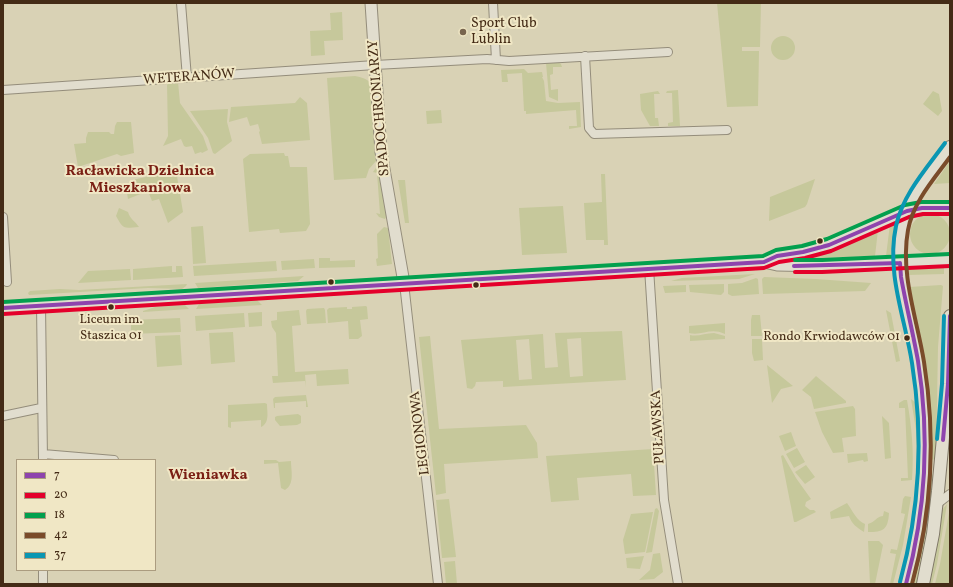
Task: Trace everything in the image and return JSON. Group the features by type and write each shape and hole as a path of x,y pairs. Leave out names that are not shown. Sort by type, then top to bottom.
{"main road":[{"path":"906,584 916,545 922,511 926,437 920,373 901,277 900,238 902,225 907,211 918,190 950,147"},
{"path":"922,584 930,553 939,485 948,384 950,316"}],"street":[{"path":"181,3 187,78"},
{"name":"SPADOCHRONIARZY","path":"371,3 382,157 404,283"},
{"path":"493,3 496,60"},
{"name":"WETERANÓW","path":"3,90 375,65 487,59 509,61 668,52"},
{"path":"585,56 589,128 594,134 727,130"},
{"path":"764,262 776,256 803,252 829,245 907,211 936,207 950,208"},
{"path":"3,217 7,282"},
{"path":"3,308 764,262 777,265 822,266 950,260"},
{"name":"PUŁAWSKA","path":"649,268 664,500 678,584"},
{"name":"LEGIONOWA","path":"404,283 438,584"},
{"path":"42,305 43,457 90,459"},
{"path":"3,416 42,408"},
{"path":"937,504 949,494 939,485"},
{"path":"43,571 43,584"}],"green space":[{"path":"717,3 761,3 760,47 742,47 742,51 759,51 758,106 727,107"},
{"path":"342,12 343,40 324,41 325,55 311,56 310,31 331,30 330,13"},
{"path":"783,36 792,39 795,48 792,57 783,60 774,57 771,48 774,39"},
{"path":"558,62 562,67 553,67 553,74 550,75 551,90 558,89 558,101 549,97 546,63"},
{"path":"524,69 528,73 542,72 546,101 558,103 580,102 581,127 569,129 569,126 577,126 576,110 526,114 526,111 524,111 522,73 507,74 508,82 502,82 501,70"},
{"path":"355,76 370,82 371,84 376,132 376,161 369,169 366,178 334,180 327,78"},
{"path":"178,82 180,103 203,136 208,150 202,153 195,154 192,146 184,146 181,139 163,146 168,136 167,83"},
{"path":"678,90 680,126 668,126 668,123 673,122 672,93 666,93 667,91"},
{"path":"658,91 660,94 654,94 655,118 658,118 659,126 650,126 641,110 640,94"},
{"path":"933,91 939,94 942,111 938,116 923,104"},
{"path":"300,97 307,103 310,140 262,144 258,124 250,126 247,117 229,122 231,107 295,103"},
{"path":"228,109 227,122 232,141 215,154 213,153 208,138 190,111"},
{"path":"441,110 442,123 427,124 426,111"},
{"path":"117,122 131,122 134,153 121,156 117,154 78,167 74,144 86,143 88,132 109,132 114,134"},
{"path":"284,153 285,156 288,156 290,167 307,167 310,224 306,231 280,233 279,229 249,232 243,159 250,154"},
{"path":"950,161 950,183 934,184"},
{"path":"378,165 387,216 385,219 379,217 376,213 380,214 377,173 373,172"},
{"path":"165,169 177,176 183,212 168,223 159,199 152,201 148,191 128,199 126,186 132,180 155,175"},
{"path":"601,174 605,174 608,245 604,245 604,240 586,240 584,203 602,202"},
{"path":"815,179 805,207 769,221 770,197"},
{"path":"398,180 405,180 409,223 405,223"},
{"path":"563,206 567,253 522,255 519,208"},
{"path":"119,208 128,212 139,227 124,227 116,216"},
{"path":"930,214 938,216 944,220 948,226 950,234 948,242 944,248 938,252 930,254 922,252 916,248 912,242 910,234 912,226 916,220 922,216"},
{"path":"897,222 892,254 886,256 890,224"},
{"path":"203,226 206,263 193,264 191,227"},
{"path":"384,227 388,228 392,264 377,266 377,234"},
{"path":"878,230 875,256 801,259 840,247"},
{"path":"319,258 330,258 330,261 355,260 355,267 319,268"},
{"path":"314,259 315,268 282,270 281,261"},
{"path":"276,261 277,271 194,276 193,266"},
{"path":"172,266 172,272 176,272 176,266 182,266 183,277 133,280 133,269"},
{"path":"943,266 944,274 907,275 906,269 908,268"},
{"path":"130,269 131,280 78,283 88,271"},
{"path":"755,274 739,279 671,281 682,278"},
{"path":"304,276 298,281 198,288 195,283"},
{"path":"764,277 871,283 865,291 763,294 762,279"},
{"path":"756,278 758,279 759,294 732,296 728,294 728,284 742,283"},
{"path":"187,284 182,289 148,288 29,295 28,293 30,291 60,289 79,290"},
{"path":"724,284 724,292 721,295 690,292 689,285"},
{"path":"686,285 686,292 665,293 663,286"},
{"path":"943,286 938,347 936,460 930,459 921,350 909,287"},
{"path":"257,300 262,305 196,309 199,304"},
{"path":"185,305 189,309 143,312 155,307"},
{"path":"366,306 368,319 360,320 362,336 358,339 349,339 348,321 328,323 327,310 329,308 347,307 347,309 352,309 352,307"},
{"path":"324,308 326,323 307,324 307,309"},
{"path":"299,310 301,325 292,326 295,372 348,369 349,384 317,386 316,374 305,375 306,387 305,381 273,383 272,376 278,376 276,333 272,327 271,321 277,320 277,312"},
{"path":"886,310 891,313 900,361 896,362"},
{"path":"262,312 262,326 249,327 248,313"},
{"path":"244,313 245,327 196,331 195,316"},
{"path":"752,315 760,315 762,336 751,336"},
{"path":"180,318 181,332 131,334 131,320"},
{"path":"725,323 725,334 715,331 694,334 689,333 689,326"},
{"path":"622,331 626,380 503,387 503,381 476,382 472,389 467,388 461,340 543,334 545,368 558,367 555,333","holes":["581,338 583,376 570,377 567,339","529,339 532,379 519,380 516,340"]},
{"path":"233,332 235,362 211,364 209,333"},
{"path":"714,333 725,336 725,339 690,341 690,335 696,336"},
{"path":"180,335 182,365 157,367 155,336"},
{"path":"430,336 439,429 526,425 537,443 538,458 444,464 446,493 436,495 419,337"},
{"path":"752,339 762,339 763,360 754,361 752,353"},
{"path":"767,365 793,386 781,389 772,403"},
{"path":"816,376 846,401 846,403 814,409 811,397 802,390"},
{"path":"306,395 308,407 306,407 306,401 275,403 274,408 273,399 275,397"},
{"path":"911,399 916,403 920,431 921,459 917,457 916,430"},
{"path":"907,400 910,421 913,449 913,469 912,480 901,481 901,478 908,478 905,408 899,408 899,403"},
{"path":"267,404 267,420 261,427 261,420 231,422 231,428 228,427 228,405"},
{"path":"853,406 855,409 856,436 842,438 844,452 833,453 822,432 815,412"},
{"path":"298,414 301,416 301,423 297,425 280,426 275,420 275,417 277,416"},
{"path":"882,416 889,423 891,458 885,459"},
{"path":"791,432 796,446 785,451 779,436"},
{"path":"797,448 805,462 794,468 786,454"},
{"path":"653,449 656,495 633,496 631,474 577,478 579,500 551,502 546,456"},
{"path":"867,453 868,461 864,462 863,460 848,463 847,454"},
{"path":"783,455 796,478 811,499 806,502 805,506 816,512 796,522 794,522 781,456"},
{"path":"264,460 276,460 279,462 291,461 291,481 285,490 281,488 278,463 264,464"},
{"path":"806,465 815,477 805,484 795,472"},
{"path":"929,474 935,475 932,507 918,584 911,584"},
{"path":"905,496 911,497 903,545 893,584 890,584 896,554 890,553 891,549 897,550 905,514 901,513 903,499"},
{"path":"449,499 456,557 442,558 436,500"},
{"path":"847,503 857,518 865,524 864,532 851,521 849,516 831,519 830,512"},
{"path":"947,504 937,564 932,584 928,584 942,510"},
{"path":"950,507 950,584 935,584 940,564"},
{"path":"657,508 659,511 652,552 646,553 655,509"},
{"path":"884,511 889,513 884,529 868,532 868,524 873,522 878,517 883,516"},
{"path":"653,512 645,552 625,554 623,540 631,514"},
{"path":"868,541 879,541 883,545 875,584 870,584"},
{"path":"660,553 663,572 654,579 639,580 650,570 653,554"},
{"path":"644,556 640,569 627,568 626,558"},
{"path":"455,561 457,584 446,584 444,562"}],"transit line":[{"name":"37","path":"900,582 907,555 916,500 919,446 916,391 909,346 895,278 893,261 894,244 896,226 904,203 916,182 945,143"},
{"name":"42","path":"912,584 919,557 928,501 931,446 928,390 921,346 910,296 906,263 906,247 908,230 914,210 931,182 950,157"},
{"name":"18","path":"3,302 763,256 776,250 802,246 827,239 905,205 921,202 950,202"},
{"name":"7","path":"3,308 764,262 777,256 803,252 829,245 907,211 922,208 950,208"},
{"name":"20","path":"3,314 764,268 779,262 805,258 831,251 909,217 923,214 950,214"},
{"name":"18","path":"795,260 950,254"},
{"name":"7","path":"900,263 901,277 918,361 922,389 925,445 922,501 913,556 906,584"},
{"name":"7","path":"794,266 900,263"},
{"name":"20","path":"795,272 950,266"},
{"name":"37","path":"937,439 942,384 944,316"},
{"name":"7","path":"943,440 948,384 950,316"}],"place":[{"name":"Sport Club Lublin","path":"463,32"},
{"name":"Liceum im. Staszica 01","path":"111,307"},
{"name":"Rondo Krwiodawców 01","path":"907,338"}],"district":[{"name":"Racławicka Dzielnica Mieszkaniowa","path":"140,180"},
{"name":"Wieniawka","path":"208,476"}]}
